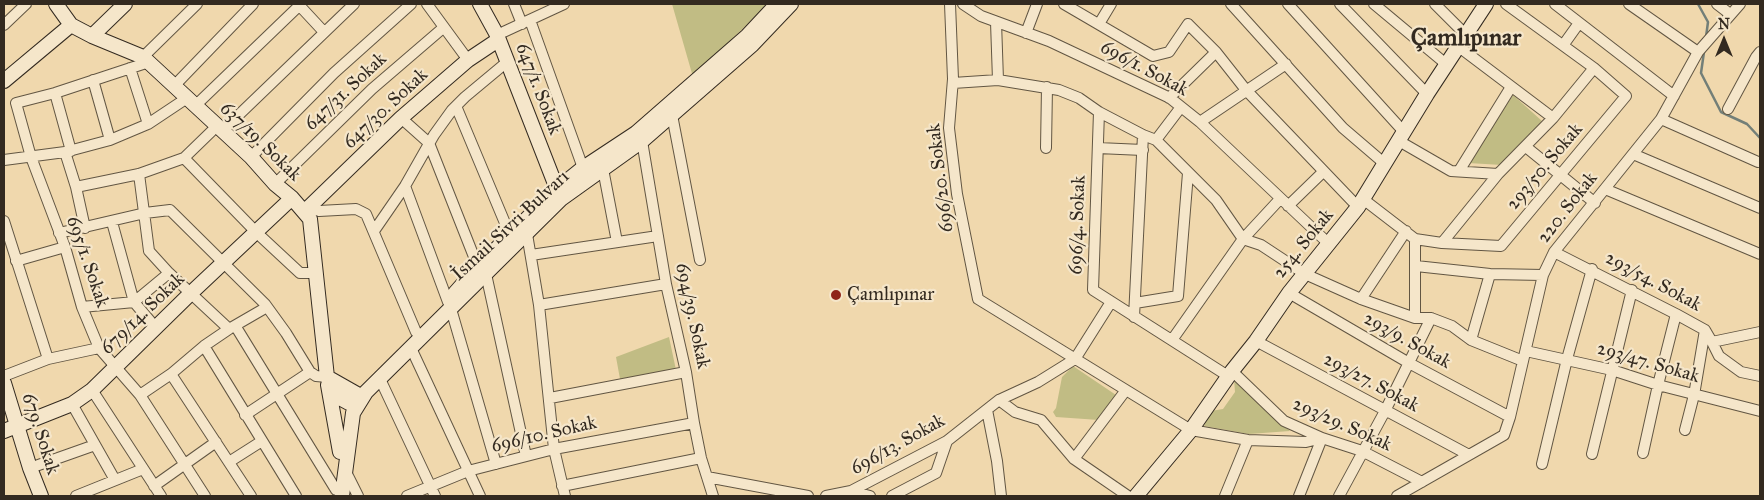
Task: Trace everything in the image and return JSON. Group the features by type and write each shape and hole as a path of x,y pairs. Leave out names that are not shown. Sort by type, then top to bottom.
{"street":[{"path":"4,25 26,4"},
{"name":"637/19. Sokak","path":"56,4 71,25 146,60 251,157 275,184 306,210 310,219 327,377 338,396 355,400"},
{"path":"85,228 55,93 130,68 146,60 197,4"},
{"path":"174,86 253,4"},
{"path":"4,160 68,152 110,140 148,124 191,102 299,4 324,32"},
{"path":"76,187 139,174 184,158 220,128 354,4"},
{"path":"251,157 334,73 411,4"},
{"path":"428,4 443,28 468,60"},
{"name":"647/1. Sokak","path":"480,4 498,38 557,189"},
{"path":"514,4 526,22 583,168"},
{"name":"İsmail Sivri Bulvarı","path":"482,270 527,234 561,199 642,141 668,112 747,36 777,4"},
{"name":"İsmail Sivri Bulvarı","path":"337,494 345,470 355,400 380,379 411,348 482,270 510,235 557,189 583,168 668,112 752,45 791,4"},
{"name":"696/20. Sokak","path":"950,4 953,83 949,128 956,194 978,299 1190,430"},
{"name":"696/1. Sokak","path":"963,4 981,16 1049,41 1169,98 1200,122 1329,244"},
{"path":"1026,33 1038,4"},
{"path":"1064,4 1153,56 1169,52 1188,24 1216,52 1246,90 1323,172 1360,203 1415,239 1442,243 1498,174 1553,118 1594,68 1564,44 1506,4"},
{"path":"1099,24 1111,4"},
{"path":"1231,4 1343,128 1385,164"},
{"path":"1288,4 1401,137 1451,171 1498,174"},
{"path":"1340,4 1427,94"},
{"path":"1374,4 1446,64"},
{"path":"1435,4 1462,41 1511,87 1553,118"},
{"name":"254. Sokak","path":"1136,496 1190,430 1289,293 1360,203 1427,94 1486,4"},
{"path":"1555,4 1674,96"},
{"path":"1628,4 1698,52"},
{"path":"1716,4 1730,14"},
{"name":"220. Sokak","path":"1397,496 1504,435 1544,275 1554,252 1661,119 1698,52 1740,4"},
{"path":"498,38 559,5"},
{"path":"92,36 117,6"},
{"path":"996,22 998,80"},
{"path":"1564,44 1579,23"},
{"path":"4,81 71,25"},
{"name":"647/31. Sokak","path":"275,184 372,89 443,28"},
{"name":"647/30. Sokak","path":"306,210 400,118 468,60 498,38"},
{"path":"1169,98 1216,52"},
{"path":"1728,109 1760,52"},
{"path":"374,231 405,186 429,143 456,106 507,62"},
{"path":"1200,122 1286,64"},
{"path":"130,68 148,124"},
{"name":"293/50. Sokak","path":"1442,243 1501,246 1626,96 1594,68"},
{"path":"93,80 110,140"},
{"path":"953,83 998,80 1047,87 1078,98 1099,112 1156,140 1216,200 1243,239 1261,245 1305,274 1361,299 1415,318 1431,318 1385,411 1339,496"},
{"path":"1046,148 1047,87"},
{"path":"1459,171 1511,87"},
{"name":"695/1. Sokak","path":"55,93 16,103 31,157 65,247 82,307 99,348 140,395 205,496"},
{"path":"456,106 510,235"},
{"path":"1156,140 1182,107"},
{"path":"668,112 700,260"},
{"name":"696/4. Sokak","path":"1099,112 1093,290 1172,340"},
{"path":"400,118 429,143 482,270 526,456"},
{"path":"1661,119 1758,162"},
{"path":"1134,316 1143,135"},
{"name":"694/39. Sokak","path":"642,141 666,284 686,372 701,458 713,496"},
{"path":"1526,147 1595,203"},
{"path":"1098,148 1143,150"},
{"path":"1633,154 1760,208"},
{"path":"184,158 300,273 315,273"},
{"path":"603,170 617,242"},
{"path":"1172,340 1243,239 1284,202 1323,172"},
{"path":"1135,303 1178,296 1188,173"},
{"path":"139,174 149,251 169,273 232,328 277,393 337,494"},
{"path":"405,186 449,306 496,464"},
{"path":"1605,189 1760,254"},
{"name":"679/14. Sokak","path":"4,431 72,404 92,390 292,198"},
{"path":"306,210 318,211 353,208 366,214 416,332"},
{"path":"59,233 145,213 170,210 268,307 310,372 316,376 327,377 340,452"},
{"path":"4,221 8,246 16,261 48,359"},
{"path":"112,222 134,302 156,328"},
{"path":"1361,299 1406,232"},
{"path":"527,234 539,305 554,448 565,496"},
{"path":"530,255 658,236"},
{"path":"1415,239 1415,318"},
{"path":"16,261 65,247"},
{"name":"293/54. Sokak","path":"1554,252 1592,269 1705,330 1719,356 1741,372 1760,376"},
{"path":"1416,266 1490,274 1544,275"},
{"path":"1542,464 1567,359 1592,269"},
{"path":"82,307 134,302 169,273"},
{"path":"1471,340 1490,274"},
{"path":"539,305 666,284"},
{"path":"1592,454 1632,290"},
{"name":"293/9. Sokak","path":"1289,293 1409,363 1510,417"},
{"path":"1075,359 1111,302"},
{"name":"İsmail Sivri Bulvarı","path":"337,494 345,410 416,332 449,306"},
{"path":"140,395 171,374 204,346 268,307"},
{"path":"1644,453 1676,314"},
{"name":"293/47. Sokak","path":"1431,318 1452,326 1471,340 1524,356 1567,359 1612,370 1658,386 1760,411"},
{"path":"1685,430 1694,395 1705,330"},
{"path":"1712,342 1760,332"},
{"name":"293/29. Sokak","path":"1172,340 1230,374 1284,421 1322,438 1362,451 1422,482"},
{"name":"293/27. Sokak","path":"1256,341 1469,455"},
{"path":"204,346 296,496"},
{"path":"4,376 48,359 99,348"},
{"path":"411,348 480,496"},
{"name":"696/13. Sokak","path":"851,491 947,441 998,400 1038,382 1075,359"},
{"path":"245,415 310,372"},
{"path":"550,398 686,372"},
{"path":"171,374 251,496"},
{"path":"380,379 433,491"},
{"name":"679. Sokak","path":"4,383 30,468 41,496"},
{"path":"92,390 161,496"},
{"path":"1074,459 1126,390"},
{"path":"998,400 1015,412 1041,420 1074,459 1128,496"},
{"path":"72,404 116,480"},
{"path":"986,410 997,461 1001,496"},
{"name":"696/10. Sokak","path":"407,496 433,491 468,471 554,448 694,423"},
{"path":"1190,430 1248,440 1306,442 1322,438"},
{"path":"1299,496 1322,438"},
{"path":"1225,496 1248,440"},
{"path":"892,496 936,473 947,441"},
{"path":"154,486 216,442"},
{"path":"229,462 262,442"},
{"path":"30,468 96,445"},
{"path":"562,486 701,458"},
{"path":"79,496 143,469"},
{"path":"345,470 358,496"},
{"path":"707,477 808,496"},
{"path":"826,496 851,491 870,496"}],"shaded area":[{"path":"672,4 768,4 693,77"},
{"path":"1513,95 1542,121 1502,165 1468,163"},
{"path":"669,337 676,370 620,379 616,357"},
{"path":"1073,366 1116,395 1099,420 1056,417 1053,412 1056,408 1062,377"},
{"path":"1234,379 1290,431 1249,434 1204,426 1211,411 1223,409 1235,392"}],"waterway":[{"path":"1698,4 1708,22 1706,37"},
{"path":"1704,52 1701,73 1721,112 1747,124 1760,138"}],"place":[{"name":"Çamlıpınar","path":"836,295"}],"district":[{"name":"Çamlıpınar","path":"1466,39"}]}
